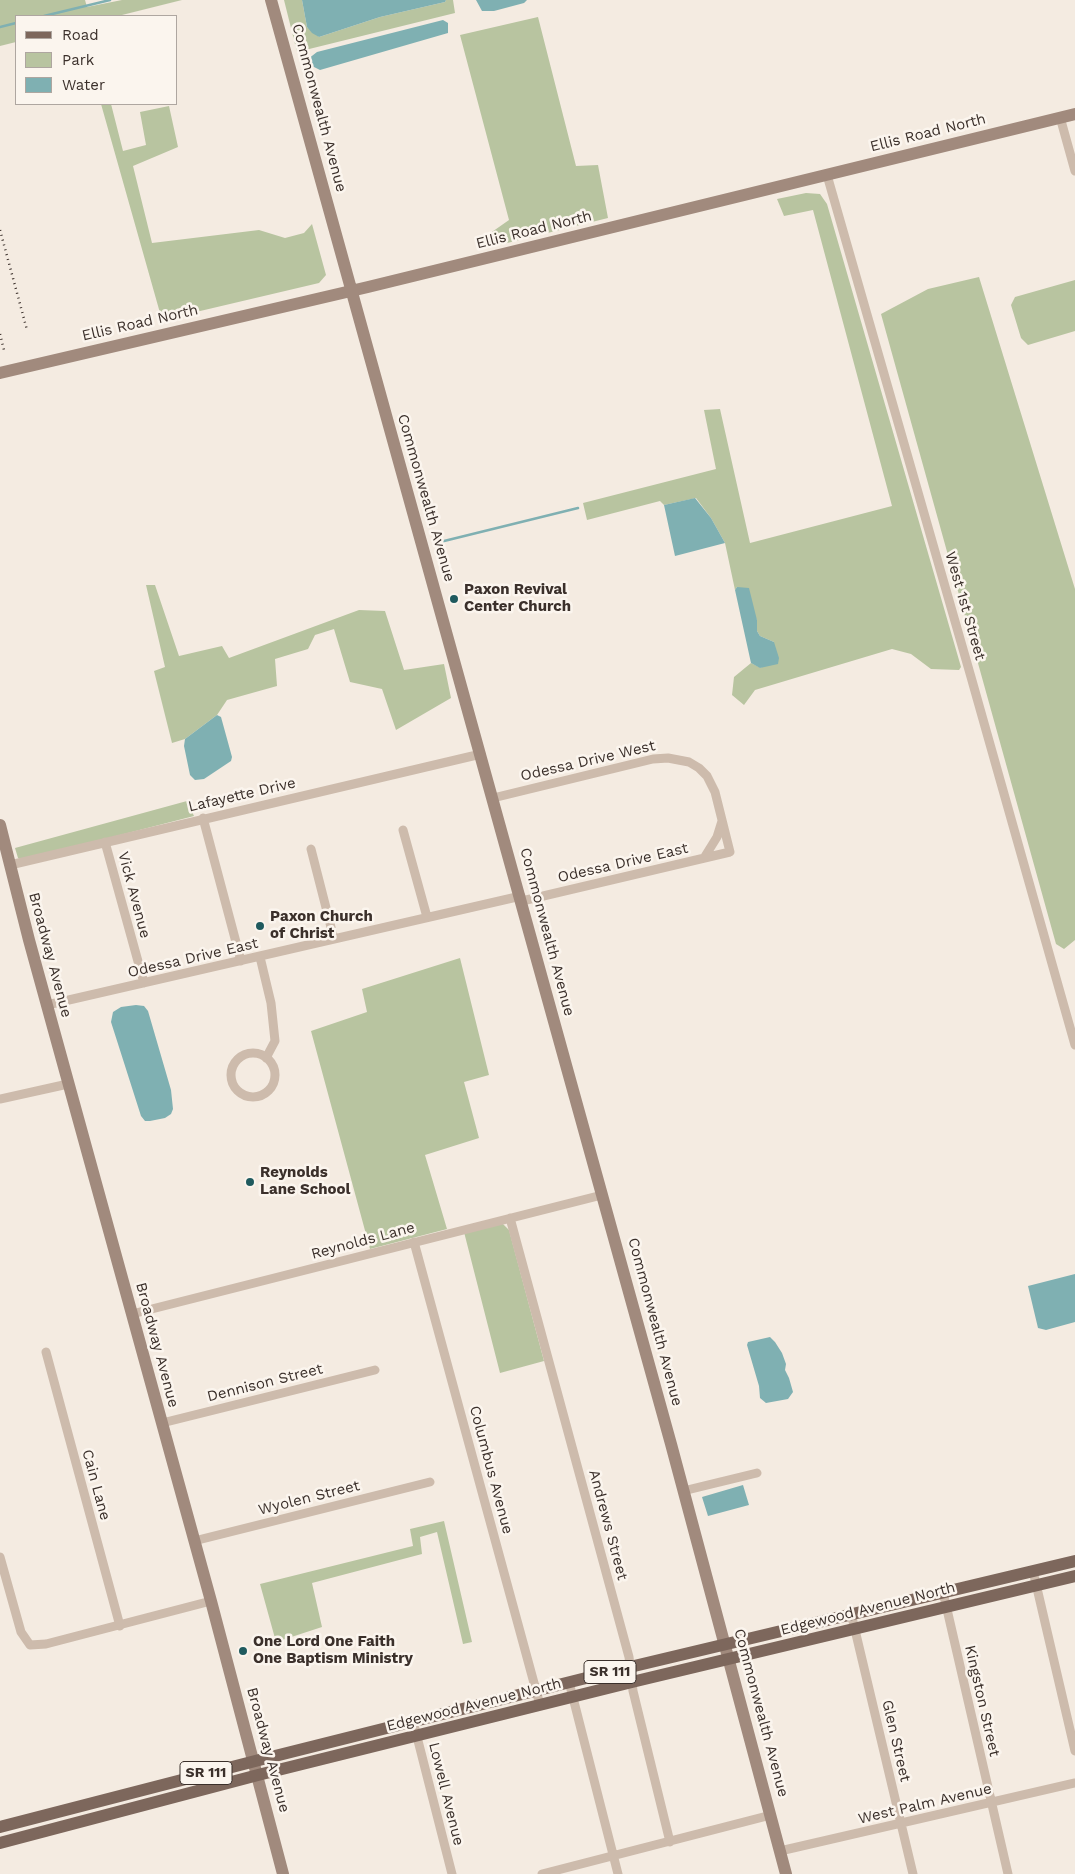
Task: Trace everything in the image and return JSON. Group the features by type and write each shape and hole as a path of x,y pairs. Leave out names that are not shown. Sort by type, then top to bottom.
{"main road":[{"name":"Edgewood Avenue North","path":"0,1827 536,1690 1075,1561"},
{"name":"Edgewood Avenue North","path":"0,1844 258,1776 632,1682 1075,1576"}],"street":[{"name":"Commonwealth Avenue","path":"271,0 684,1491 786,1874"},
{"name":"Ellis Road North","path":"0,373 351,291 1075,114"},
{"path":"1060,117 1075,171"},
{"name":"West 1st Street","path":"826,175 972,676 1075,1045"},
{"name":"Lafayette Drive","path":"10,865 481,754"},
{"name":"Odessa Drive West","path":"493,798 653,759 679,758 699,768 706,776 715,792 722,820"},
{"path":"204,818 241,961"},
{"path":"704,858 717,837 722,820"},
{"name":"Odessa Drive East","path":"47,1005 427,917 521,899 730,852 722,820"},
{"name":"Broadway Avenue","path":"0,825 68,1084 212,1601 283,1874"},
{"path":"403,830 427,917"},
{"name":"Vick Avenue","path":"105,842 144,984"},
{"path":"311,849 334,939"},
{"path":"260,957 271,1003 275,1041 266,1058"},
{"path":"252,1053 266,1058 274,1068 275,1076 269,1089 256,1096 242,1094 236,1089 231,1076 234,1062 245,1054 252,1053"},
{"path":"0,1100 68,1084"},
{"name":"Reynolds Lane","path":"132,1314 602,1195"},
{"name":"Andrews Street","path":"510,1218 629,1657 632,1691 670,1842"},
{"name":"Columbus Avenue","path":"414,1242 540,1705"},
{"name":"Cain Lane","path":"46,1352 120,1626"},
{"name":"Dennison Street","path":"162,1423 375,1370"},
{"path":"684,1491 757,1472"},
{"name":"Wyolen Street","path":"194,1540 430,1482"},
{"path":"0,1557 21,1632 30,1645 46,1644 212,1601"},
{"path":"1033,1571 1075,1751"},
{"name":"Kingston Street","path":"943,1592 1008,1874"},
{"name":"Glen Street","path":"852,1614 913,1874"},
{"path":"569,1682 618,1874"},
{"name":"Lowell Avenue","path":"413,1721 452,1874"},
{"name":"West Palm Avenue","path":"780,1851 1075,1783"},
{"path":"94,1802 98,1818"},
{"path":"542,1874 771,1815"}],"green space":[{"path":"0,0 85,0 87,7 122,0 182,0 122,15 15,15 15,42 0,46"},
{"path":"284,0 302,0 307,27 319,37 380,17 445,2 446,0 453,0 455,13 297,52"},
{"path":"538,17 576,166 598,165 608,218 495,246 489,234 509,220 460,35"},
{"path":"101,105 111,105 123,151 146,145 140,112 169,106 178,147 133,166 152,243 259,230 285,238 304,233 312,224 326,275 319,283 162,320"},
{"path":"806,193 820,194 827,204 961,667 959,670 931,669 911,654 892,649 755,690 744,705 732,695 734,677 751,663 761,668 774,642 760,636 757,631 757,620 737,587 735,590 725,543 711,518 696,498 664,505 660,501 587,520 583,503 716,469 704,410 720,409 750,543 892,506 813,210 784,216 777,199"},
{"path":"979,277 1075,589 1075,940 1064,949 1056,944 881,314 928,289"},
{"path":"1075,280 1075,331 1028,345 1021,338 1011,305 1015,297"},
{"path":"146,585 155,585 179,656 222,646 229,658 359,610 385,611 404,670 444,664 451,698 396,730 382,689 350,682 334,629 315,635 308,649 275,659 277,686 227,700 217,715 185,739 172,743 154,671 165,667"},
{"path":"187,801 194,816 23,860 18,858 15,848"},
{"path":"460,958 489,1075 464,1082 479,1138 425,1155 447,1229 370,1249 311,1031 367,1012 362,989"},
{"path":"502,1223 509,1230 544,1361 500,1373 464,1232"},
{"path":"444,1521 472,1642 463,1644 437,1532 420,1537 422,1554 312,1583 322,1627 276,1642 260,1584 413,1546 410,1529"}],"water":[{"path":"302,0 446,0 445,2 380,17 319,37 307,27"},
{"path":"476,0 527,0 524,3 494,11 482,11"},
{"path":"443,20 448,23 448,33 320,70 308,64 308,59 317,52"},
{"path":"695,498 711,518 725,543 675,556 664,505"},
{"path":"737,587 749,588 757,620 757,631 760,636 774,642 779,658 778,664 760,668 751,663 735,590"},
{"path":"217,715 221,717 232,757 231,761 204,779 195,780 190,775 184,746 185,739"},
{"path":"144,1006 148,1011 171,1090 173,1109 171,1114 165,1118 150,1121 145,1121 141,1116 111,1022 113,1012 121,1007"},
{"path":"1075,1274 1075,1322 1046,1330 1038,1328 1028,1286"},
{"path":"770,1337 782,1353 786,1364 785,1370 793,1392 788,1399 766,1403 760,1398 759,1386 747,1345 748,1342"},
{"path":"743,1485 749,1505 708,1516 702,1497"}],"waterway":[{"path":"48,15 110,0"},
{"path":"0,27 15,23"},
{"path":"440,542 578,508"}],"railway":[{"path":"0,230 27,330"},
{"path":"0,334 4,350"}],"place":[{"name":"Paxon Revival Center Church","path":"454,599"},
{"name":"Paxon Church of Christ","path":"260,926"},
{"name":"Reynolds Lane School","path":"250,1182"},
{"name":"One Lord One Faith One Baptism Ministry","path":"243,1651"}]}
